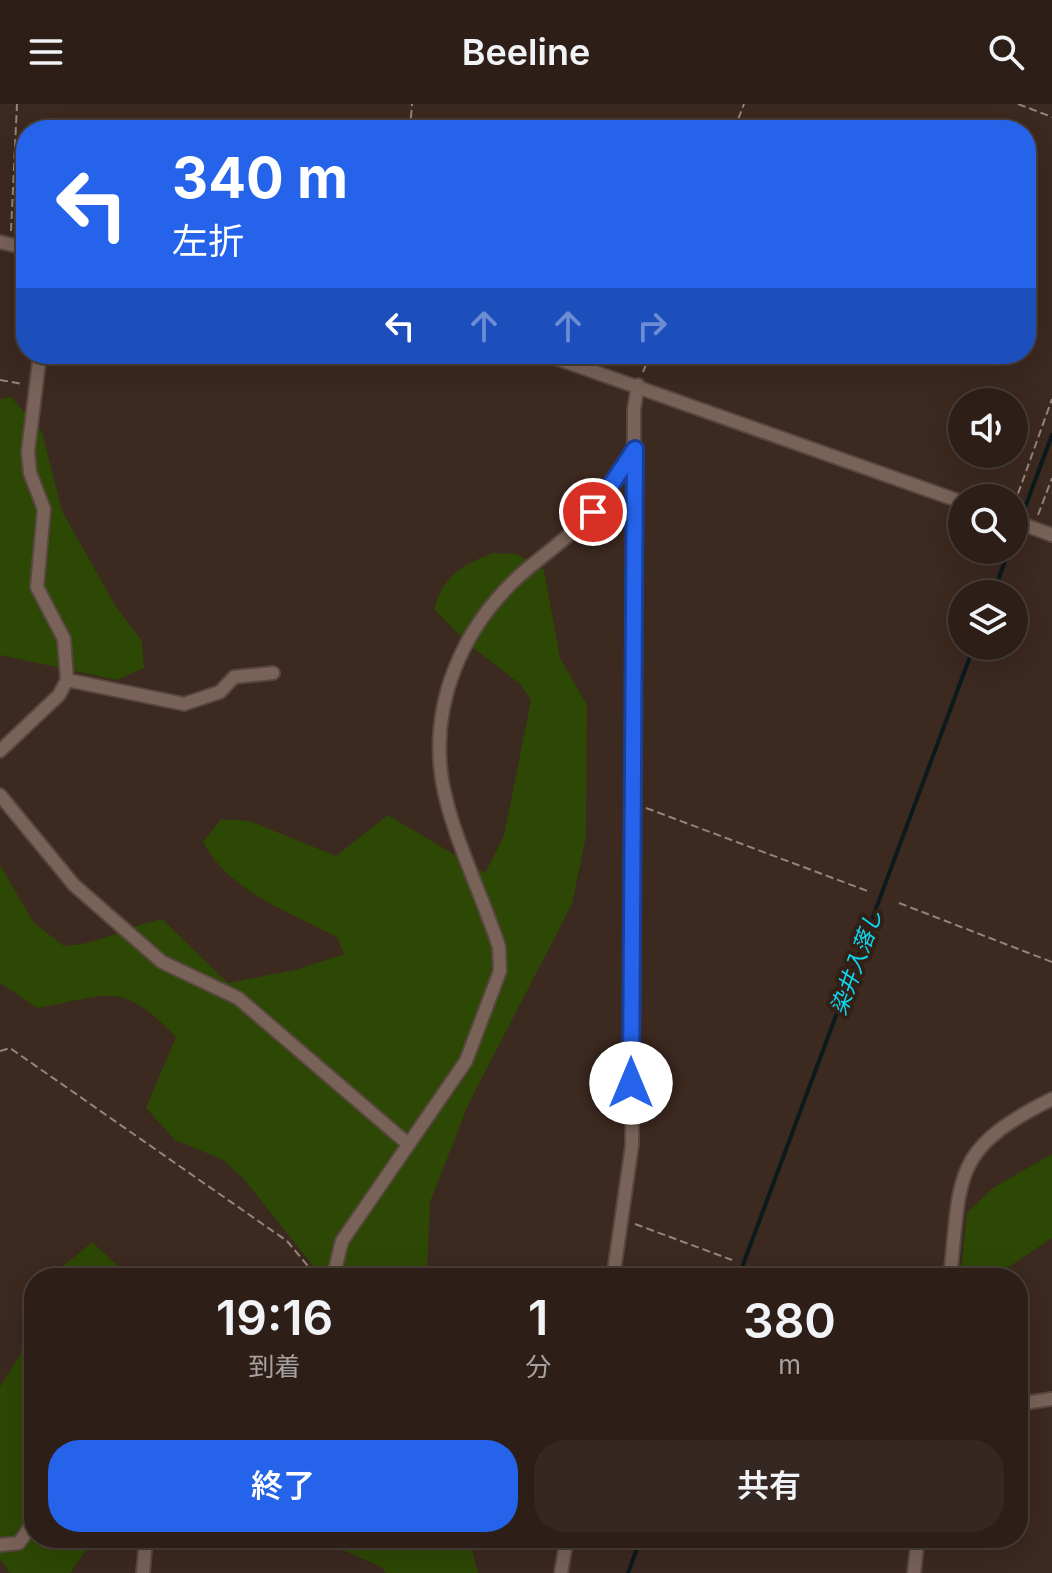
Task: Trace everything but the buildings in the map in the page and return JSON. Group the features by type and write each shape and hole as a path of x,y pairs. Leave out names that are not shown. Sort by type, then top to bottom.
{"street":[{"path":"0,751 59,695 67,680 64,639 37,587 44,509 30,473 28,451 39,364"},
{"path":"574,364 948,497"},
{"path":"615,1268 624,1220 632,1145 635,449 638,385"},
{"path":"335,1268 342,1241 466,1061 500,971 499,947 442,780 441,742 446,693 456,662 485,612 517,579 593,512 635,449"},
{"path":"1028,526 1052,535"},
{"path":"67,680 184,704 220,692 234,677 273,673"},
{"path":"0,795 74,885 162,962 238,998 408,1144"},
{"path":"951,1268 960,1185 968,1163 998,1129 1052,1099"},
{"path":"1028,1403 1052,1399"},
{"path":"0,1545 19,1543 24,1539"},
{"path":"143,1573 145,1548"},
{"path":"561,1573 565,1548"},
{"path":"914,1573 917,1548"}],"path":[{"path":"5,243 17,104"},
{"path":"1018,104 1052,117"},
{"path":"638,385 646,364"},
{"path":"0,380 36,387"},
{"path":"1022,484 1052,399"},
{"path":"1033,528 1052,478"},
{"path":"633,804 870,892"},
{"path":"899,903 1052,962"},
{"path":"0,1051 10,1048 287,1241 310,1268"},
{"path":"624,1220 732,1260"}],"green space":[{"path":"11,397 42,432 62,511 116,607 142,641 144,668 117,680 0,655 0,399"},
{"path":"493,553 517,554 544,570 560,658 587,705 586,837 572,904 469,1103 430,1202 427,1268 314,1268 243,1178 223,1160 175,1140 146,1108 176,1037 157,1019 141,1006 113,996 37,1008 0,983 0,865 34,923 64,946 89,942 162,919 228,983 295,970 344,954 337,937 262,899 228,874 214,859 203,842 221,819 250,821 336,856 388,815 485,873 504,836 531,700 520,684 466,642 434,609 449,580 472,562"},
{"path":"1052,1154 1052,1238 1007,1268 961,1268 967,1213 993,1188"},
{"path":"92,1242 120,1268 61,1268"},
{"path":"24,1333 24,1548 88,1548 70,1573 10,1573 0,1559 0,1387 21,1353"},
{"path":"338,1548 472,1548 478,1573 386,1573 381,1567"}],"waterway":[{"name":"染井入落し","path":"1028,499 1052,435"},
{"name":"染井入落し","path":"998,580 1004,564"},
{"name":"染井入落し","path":"742,1268 969,660"},
{"name":"染井入落し","path":"628,1573 637,1548"}],"route":[{"path":"593,512 635,449 631,1083"}]}
